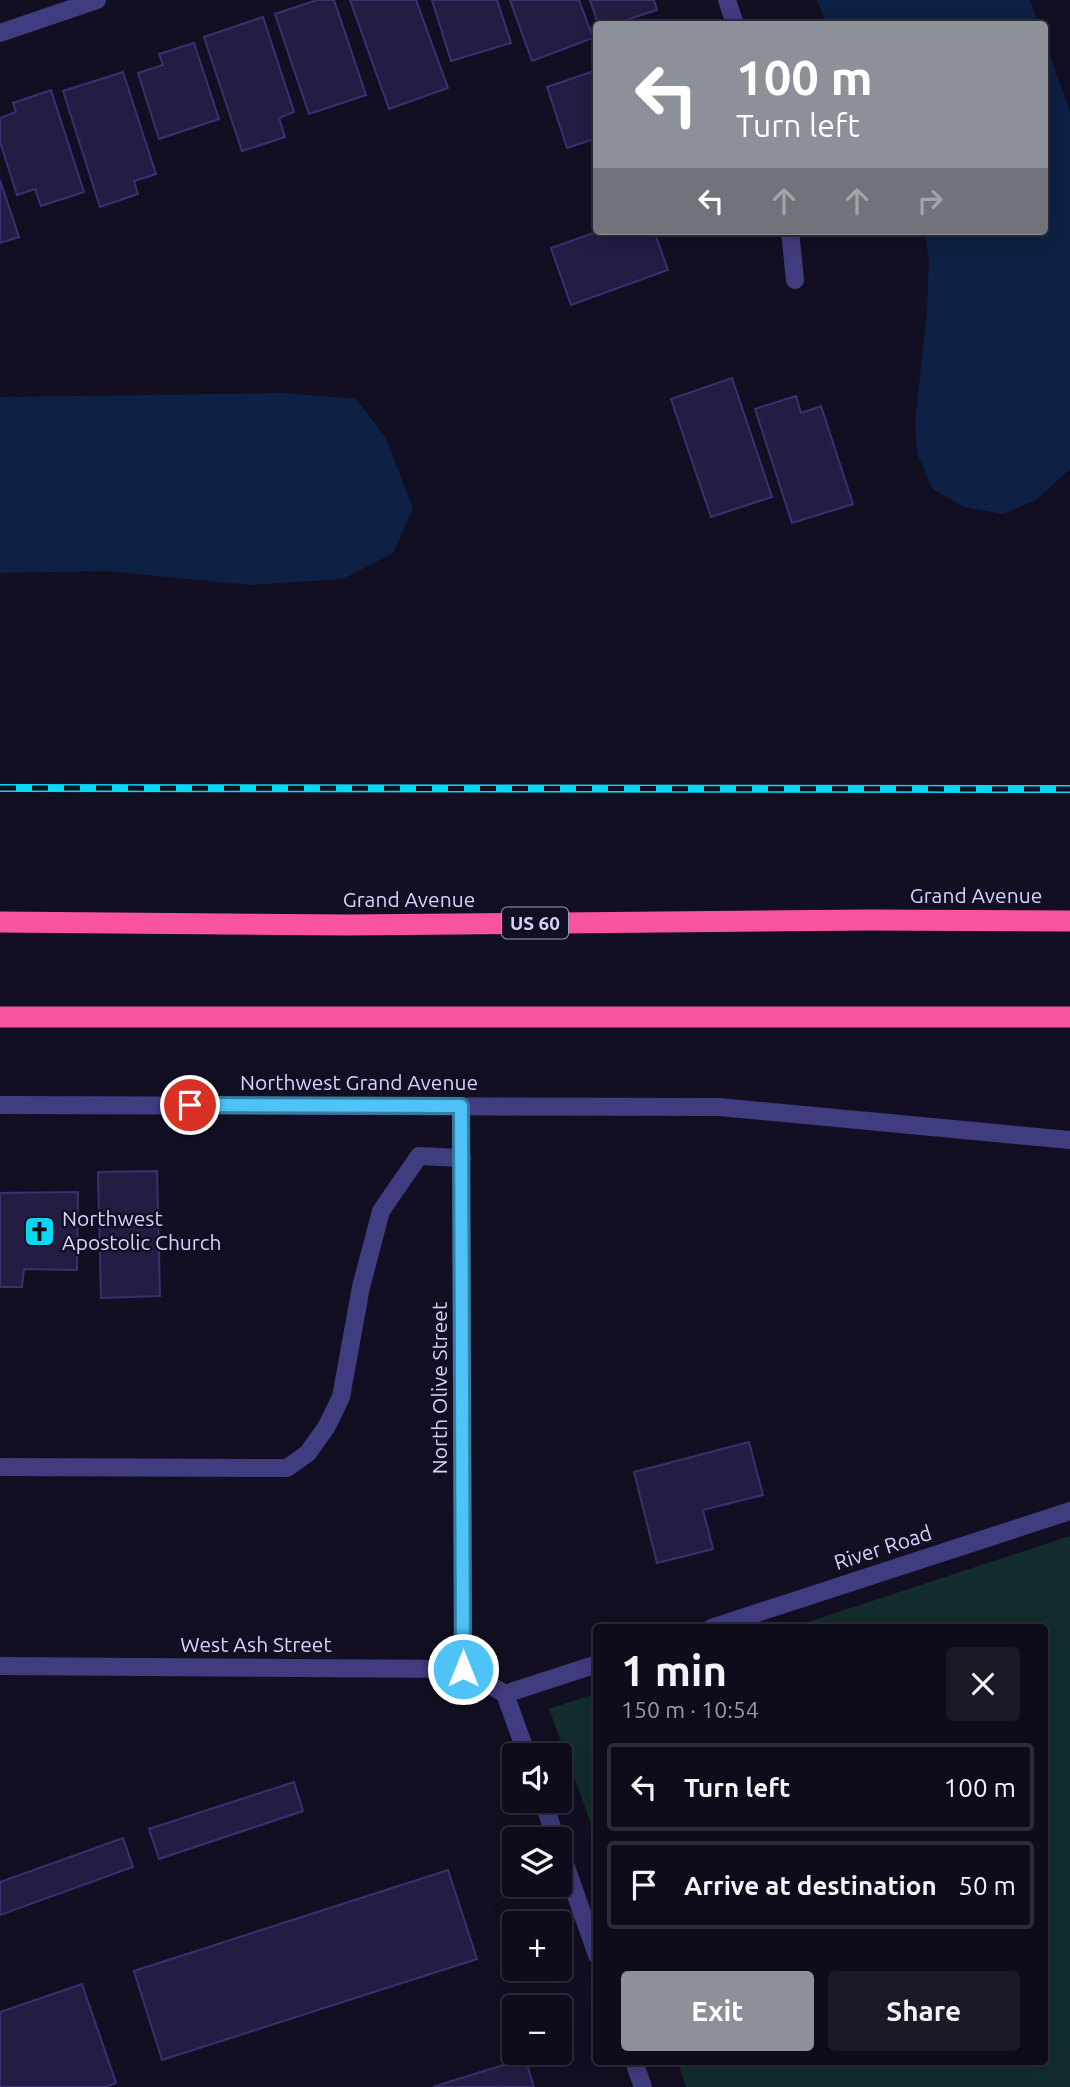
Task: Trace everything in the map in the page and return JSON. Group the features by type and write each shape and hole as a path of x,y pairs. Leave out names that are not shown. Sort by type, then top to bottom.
{"highway":[{"name":"Grand Avenue","path":"0,922 348,925 870,920 1070,921"},
{"path":"0,1017 1070,1017"}],"street":[{"path":"0,33 97,0"},
{"path":"727,0 734,21"},
{"path":"790,235 795,280"},
{"name":"Northwest Grand Avenue","path":"0,1105 719,1107 1070,1140"},
{"name":"North Olive Street","path":"461,1106 463,1669"},
{"path":"0,1467 287,1468 308,1453 327,1426 341,1397 361,1287 381,1211 419,1156 462,1158"},
{"name":"River Road","path":"722,1624 1070,1511"},
{"path":"505,1694 593,1665"},
{"name":"West Ash Street","path":"0,1666 463,1669"},
{"path":"463,1669 505,1694 523,1743"},
{"path":"572,1884 593,1944"},
{"path":"635,2065 643,2087"}],"green space":[{"path":"1070,1536 1070,2087 686,2087 679,2065 1048,2065 1048,1624 802,1624"},
{"path":"593,1694 593,1829 572,1772 572,1743 561,1743 549,1709"}],"water":[{"path":"817,0 1030,0 1038,21 825,21"},
{"path":"1048,50 1070,112 1070,469 1036,500 1003,514 964,507 933,489 917,453 915,423 927,312 929,259 925,235 1048,235"},
{"path":"284,393 356,399 386,438 413,509 393,553 343,579 250,585 108,571 0,573 0,397"}],"building":[{"path":"317,0 334,0 366,95 309,114 275,14"},
{"path":"350,0 416,0 448,88 389,109"},
{"path":"432,0 497,0 511,43 451,61"},
{"path":"510,0 579,0 593,38 532,61"},
{"path":"590,0 654,0 657,10 623,21 597,21"},
{"path":"263,17 294,112 279,118 285,137 242,151 204,37"},
{"path":"194,43 219,119 159,139 138,73 163,65 159,54"},
{"path":"593,71 593,139 567,148 547,87"},
{"path":"123,72 156,174 134,181 138,194 100,207 63,91"},
{"path":"51,90 84,192 41,206 35,189 17,195 0,142 0,118 16,112 13,103"},
{"path":"0,180 19,237 0,243"},
{"path":"593,233 655,235 668,270 571,305 551,248"},
{"path":"732,378 772,497 711,517 671,399"},
{"path":"796,396 801,413 821,406 853,504 792,523 755,409"},
{"path":"157,1171 160,1296 101,1298 98,1172"},
{"name":"Northwest Apostolic Church","path":"78,1192 77,1270 24,1269 22,1287 0,1287 0,1193"},
{"path":"749,1442 763,1495 703,1510 713,1549 657,1563 634,1472"},
{"path":"294,1782 303,1811 159,1859 149,1829"},
{"path":"123,1838 133,1867 0,1915 0,1882"},
{"path":"448,1870 477,1959 162,2060 134,1971"},
{"path":"82,1984 116,2083 106,2087 0,2087 0,2012"},
{"path":"503,2065 527,2065 534,2087 433,2087"}],"railway":[{"path":"0,788 1070,789"}],"place":[{"name":"Northwest Apostolic Church","path":"39,1231"}],"route":[{"path":"190,1105 461,1106 463,1669"}]}
